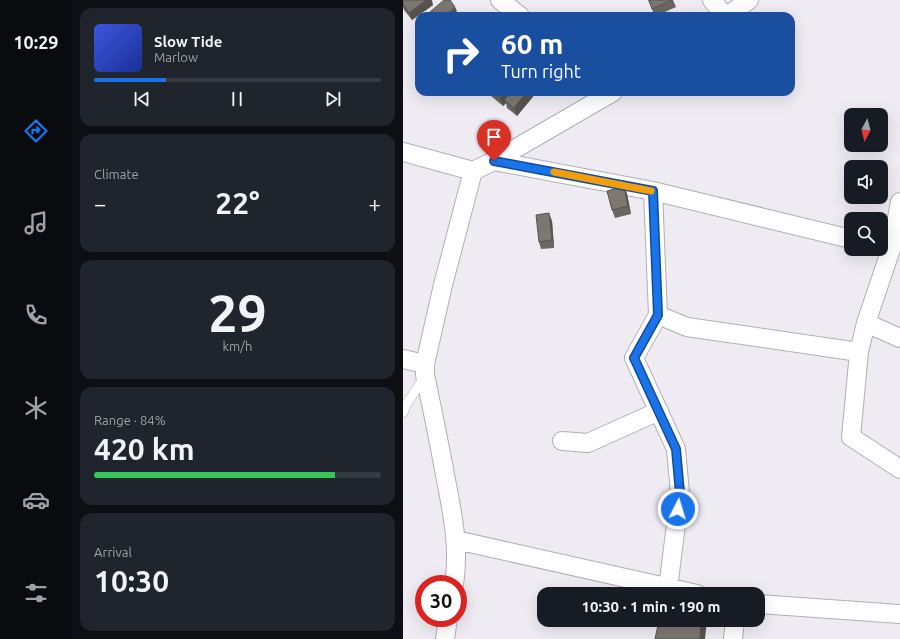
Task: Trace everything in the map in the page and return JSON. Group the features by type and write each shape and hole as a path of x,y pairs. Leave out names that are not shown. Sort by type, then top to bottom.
{"street":[{"path":"500,0 515,12"},
{"path":"712,0 722,12"},
{"path":"732,12 749,0"},
{"path":"403,152 473,171 494,161 605,96"},
{"path":"494,161 653,191 844,237"},
{"path":"456,575 457,567 456,540 452,511 425,370 443,285 473,171"},
{"path":"653,191 658,315 634,358 676,449 680,493 668,587"},
{"path":"888,244 898,222 900,202"},
{"path":"884,256 859,352 851,437 900,469"},
{"path":"658,315 687,328 859,352"},
{"path":"866,323 900,338"},
{"path":"403,359 425,370"},
{"path":"562,441 588,443 659,411"},
{"path":"456,540 664,587"},
{"path":"765,604 900,614"},
{"path":"445,639 447,627"},
{"path":"733,639 734,627"}],"lane":[{"path":"403,413 425,370"}],"building":[{"path":"404,0 426,0 409,13 403,4"},
{"path":"444,0 450,0 455,7 449,12 430,12"},
{"path":"649,0 672,0 652,9"},
{"path":"508,96 524,96 514,108 504,100"},
{"path":"624,186 628,206 612,210 607,191"},
{"path":"549,213 552,240 539,242 536,215"},
{"path":"658,627 701,627 700,639 655,639"}],"slow traffic":[{"path":"554,172 651,191"}],"route":[{"path":"494,161 653,191 658,315 634,358 676,449 680,493 678,509"}]}
